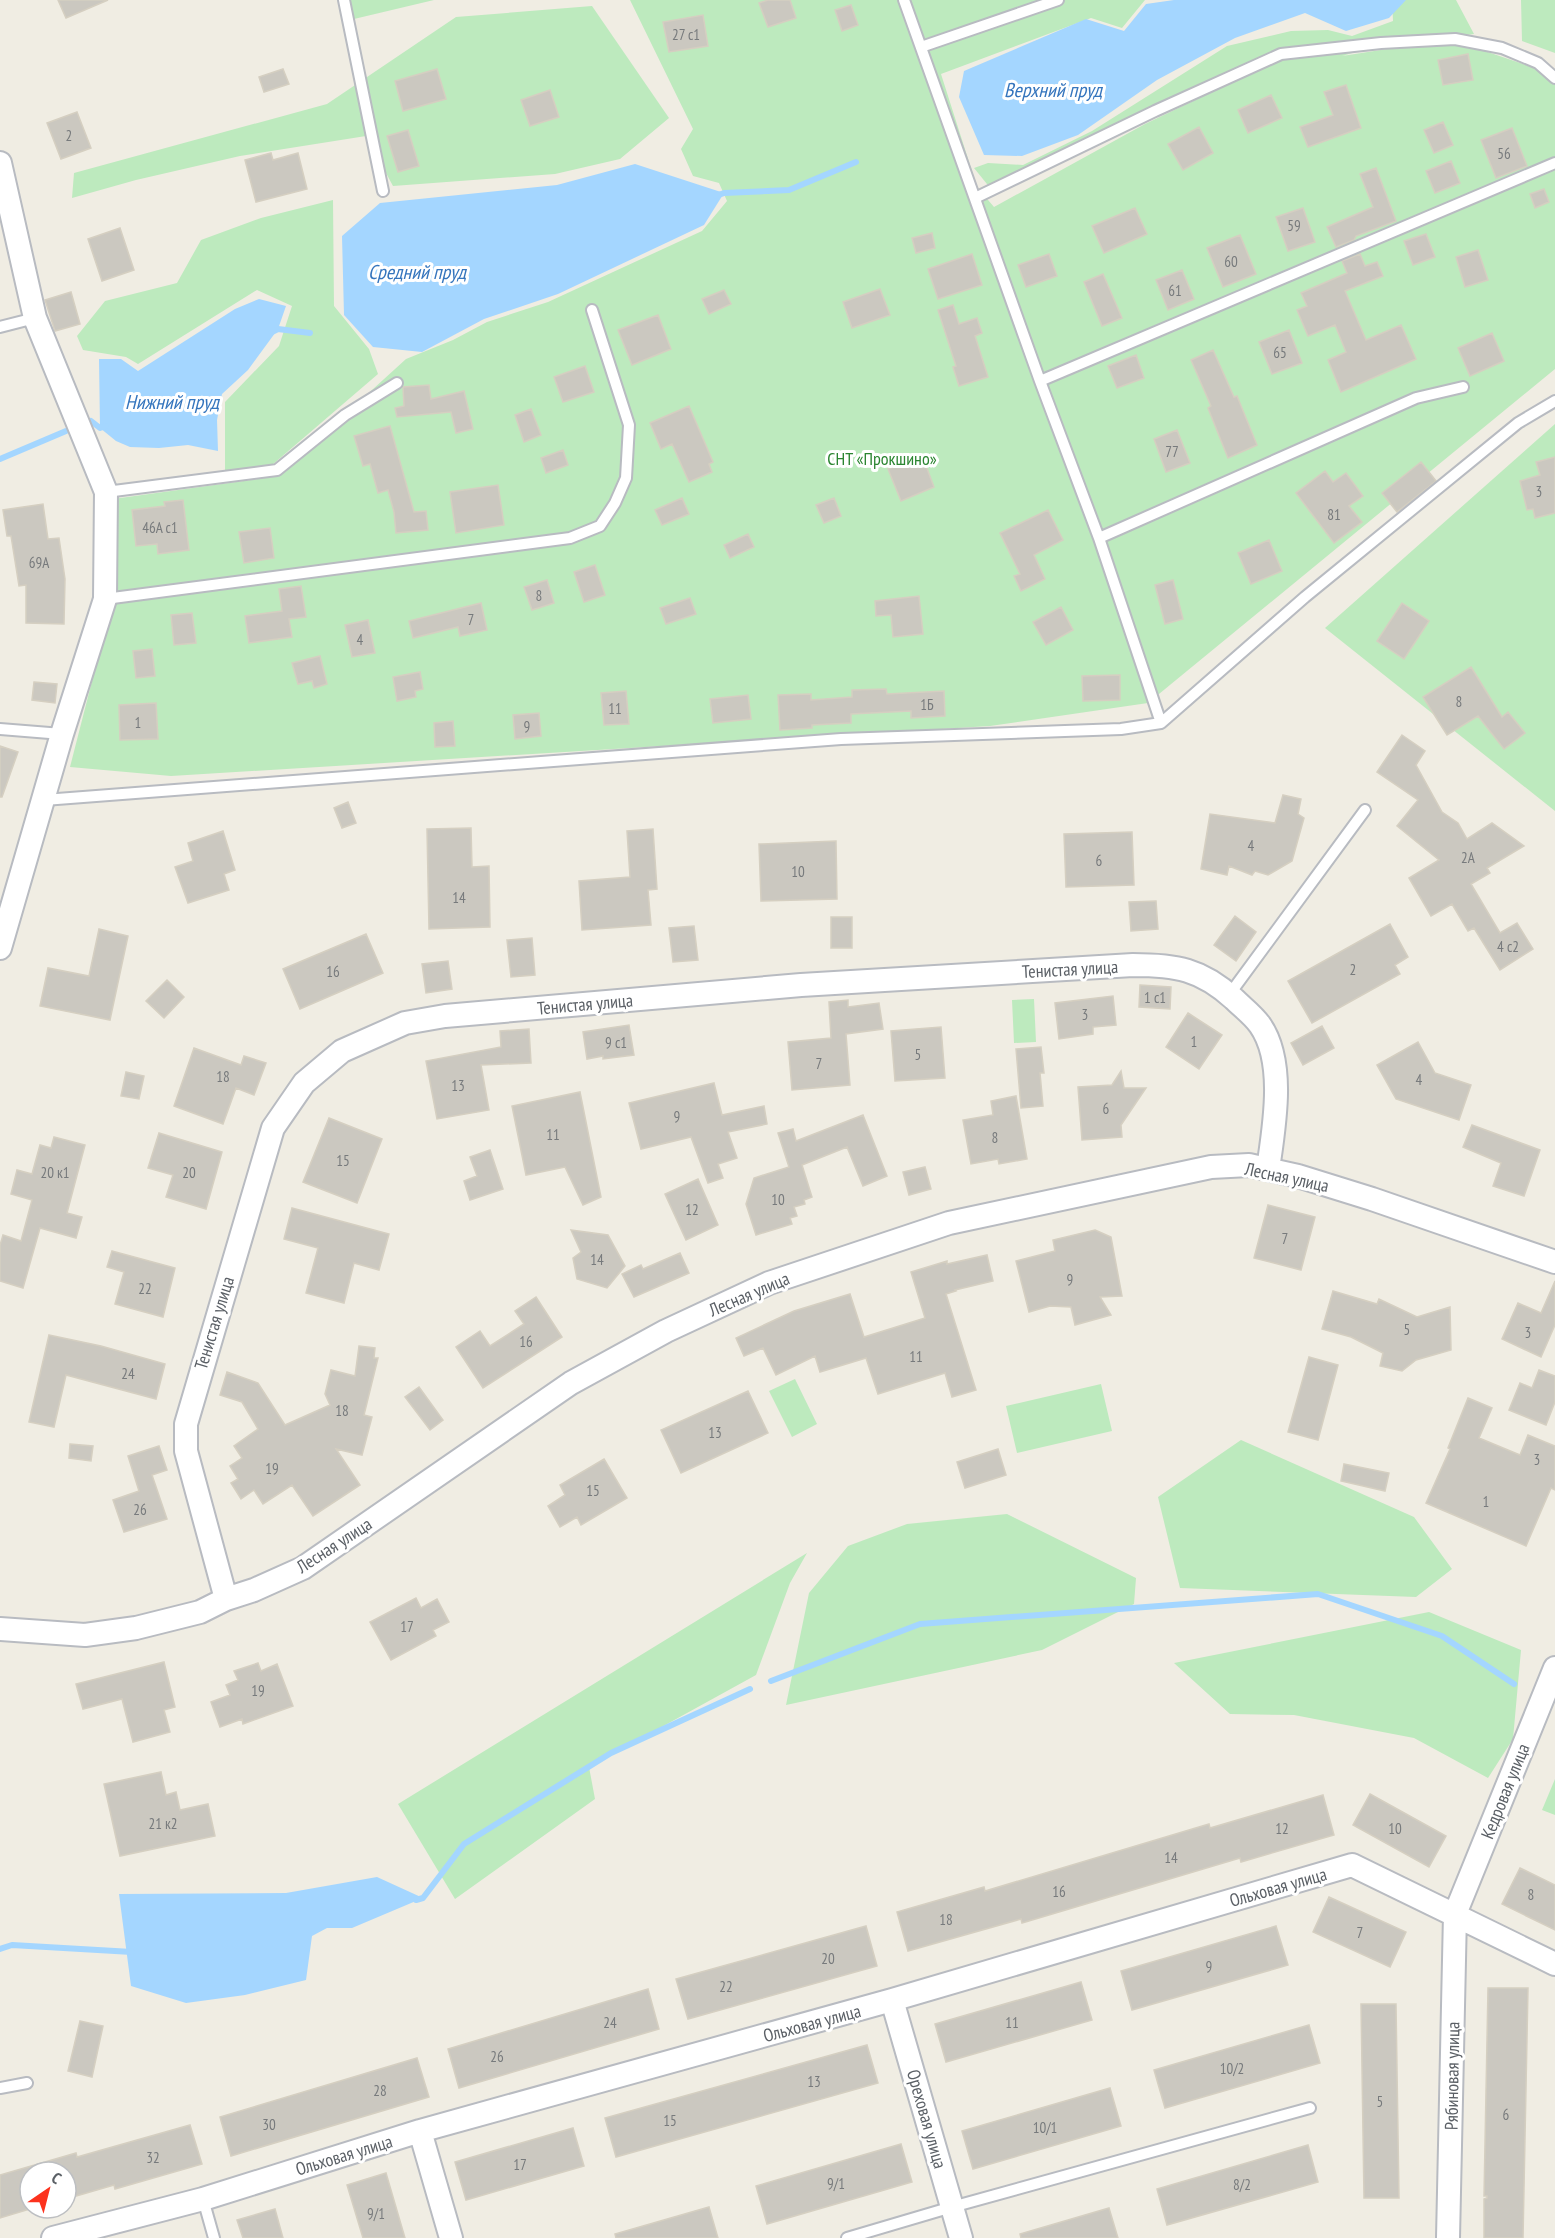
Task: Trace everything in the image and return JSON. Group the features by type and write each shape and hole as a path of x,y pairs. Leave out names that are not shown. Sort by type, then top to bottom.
{"street":[{"path":"0,163 35,318 106,492 105,599 62,734 0,948"},
{"name":"Тенистая улица","path":"226,1599 186,1451 186,1424 273,1128 304,1083 342,1052 405,1023 445,1016 801,985 1165,965 1196,973 1229,995 1260,1025 1272,1053 1276,1088 1275,1120 1268,1169"},
{"name":"Лесная улица","path":"0,1629 85,1635 135,1628 200,1612 226,1599 254,1590 303,1568 572,1383 666,1331 769,1283 948,1223 1211,1167 1249,1165 1372,1198 1555,1262"},
{"name":"Кедровая улица","path":"1455,1914 1555,1668"},
{"name":"Ольховая улица","path":"53,2238 203,2199 420,2131 892,2000 1352,1865 1555,1964"},
{"name":"Рябиновая улица","path":"1448,2238 1455,1914"},
{"name":"Ореховая улица","path":"892,2000 961,2238"},
{"path":"420,2131 451,2238"}],"lane":[{"path":"344,0 383,191"},
{"path":"904,0 1040,381 1099,538 1161,723"},
{"path":"921,47 1058,0"},
{"path":"975,198 1155,111 1281,54 1381,43 1455,39 1502,48 1538,63 1555,78"},
{"path":"1040,381 1555,164"},
{"path":"105,599 570,538 600,526 615,503 626,478 629,425 592,310"},
{"path":"0,327 35,318"},
{"path":"106,492 277,470 345,415 397,383"},
{"path":"1099,538 1416,398 1463,387"},
{"path":"44,800 841,739 1121,729 1161,723 1305,597 1518,423 1555,401"},
{"path":"0,729 62,734"},
{"path":"1229,995 1365,810"},
{"path":"0,2088 27,2083"},
{"path":"847,2238 1310,2109"},
{"path":"203,2199 214,2238"}],"green space":[{"path":"349,0 434,0 354,19"},
{"name":"СНТ «Прокшино»","path":"630,0 1145,0 1122,28 1091,18 941,74 977,187 994,207 1145,124 1233,82 1180,94 991,189 974,168 988,163 1023,165 1092,131 1227,46 1291,31 1328,30 1352,36 1393,21 1392,0 1456,0 1474,34 1373,47 1342,56 1426,43 1470,46 1555,75 1555,369 1148,703 990,726 171,776 70,767 101,646 113,499 265,478 283,471 406,359 453,340 487,322 548,302 702,231 727,201 719,183 693,176 681,149 693,129"},
{"path":"1521,0 1555,0 1555,53 1522,41"},
{"path":"592,6 669,118 620,159 555,174 393,186 366,136 240,156 136,180 72,198 74,173 327,104 456,17"},
{"path":"333,200 334,306 369,349 378,374 272,465 225,471 225,402 279,346 292,306 257,290 138,364 126,357 83,350 77,336 105,301 177,283 201,240 261,218"},
{"path":"1555,424 1555,811 1325,628"},
{"path":"1034,999 1036,1042 1014,1043 1012,1000"},
{"path":"795,1379 817,1424 792,1437 769,1391"},
{"path":"1101,1384 1112,1431 1017,1453 1006,1406"},
{"path":"1241,1440 1414,1517 1452,1569 1416,1597 1180,1588 1158,1497"},
{"path":"1007,1514 1136,1578 1134,1604 1042,1650 786,1705 809,1593 848,1546 907,1524"},
{"path":"807,1553 790,1583 756,1675 589,1767 595,1799 455,1899 398,1804"},
{"path":"1429,1612 1521,1650 1513,1739 1488,1778 1414,1738 1294,1715 1230,1714 1174,1663"},
{"path":"1555,1779 1555,1815 1542,1810"}],"water":[{"name":"Верхний пруд","path":"1174,0 1406,0 1389,18 1346,31 1305,13 1235,38 1157,80 1078,135 1022,156 984,155 959,97 964,71 1086,19 1124,31 1146,4"},
{"name":"Средний пруд","path":"635,164 724,193 704,225 558,294 484,319 422,352 373,347 344,315 342,236 380,203 557,185"},
{"name":"Нижний пруд","path":"259,299 286,306 278,329 248,370 222,394 217,420 218,451 188,445 159,448 130,447 116,441 100,428 99,359 121,359 138,371 235,309"},
{"path":"377,1877 423,1898 352,1928 327,1928 312,1936 306,1980 245,1995 186,2003 131,1986 119,1894 286,1893"}],"building":[{"path":"58,0 108,0 66,18"},
{"path":"768,0 790,0 796,18 768,27 759,3"},
{"path":"851,5 858,25 842,31 835,10"},
{"path":"703,15 708,46 669,52 663,22"},
{"path":"1468,54 1473,80 1443,85 1438,60"},
{"path":"283,69 289,84 264,92 259,77"},
{"path":"437,69 446,99 403,111 395,81"},
{"path":"1346,85 1361,128 1308,147 1300,127 1333,115 1324,92"},
{"path":"550,90 559,117 530,126 521,100"},
{"path":"1271,95 1282,118 1248,133 1238,110"},
{"path":"77,112 91,148 61,159 47,123"},
{"path":"1443,122 1453,145 1434,153 1424,130"},
{"path":"1199,127 1213,153 1183,170 1168,144"},
{"path":"1512,128 1527,166 1496,178 1481,140"},
{"path":"408,130 419,166 398,172 387,136"},
{"path":"271,153 273,160 298,153 307,189 256,202 245,160"},
{"path":"1451,161 1460,183 1435,193 1426,171"},
{"path":"1376,168 1396,221 1356,236 1354,240 1336,247 1327,227 1373,207 1360,174"},
{"path":"1544,189 1549,202 1535,208 1530,194"},
{"path":"1135,208 1147,234 1104,253 1092,226"},
{"path":"1303,208 1315,242 1288,251 1276,217"},
{"path":"120,228 134,270 102,281 88,239"},
{"path":"932,233 935,248 916,253 912,238"},
{"path":"1426,234 1435,257 1413,265 1404,241"},
{"path":"1240,235 1256,274 1223,287 1207,248"},
{"path":"1478,250 1488,280 1465,287 1456,257"},
{"path":"972,254 982,285 938,299 928,269"},
{"path":"1049,254 1057,276 1026,287 1018,265"},
{"path":"1360,254 1365,266 1377,262 1383,276 1345,291 1366,340 1401,325 1416,359 1341,392 1328,360 1346,352 1335,325 1308,336 1297,310 1307,306 1301,293 1347,273 1342,261"},
{"path":"1182,270 1194,299 1168,310 1156,280"},
{"path":"1103,274 1122,318 1102,326 1084,282"},
{"path":"880,289 890,315 852,328 843,302"},
{"path":"724,290 731,304 709,314 702,299"},
{"path":"71,292 80,324 55,331 45,300"},
{"path":"953,305 959,324 977,318 982,333 975,336 988,377 959,386 953,367 956,366 938,310"},
{"path":"658,315 671,349 632,365 618,330"},
{"path":"1289,330 1302,363 1272,374 1259,342"},
{"path":"1492,333 1504,361 1470,376 1458,348"},
{"path":"1213,350 1234,397 1237,396 1257,445 1228,458 1208,408 1211,406 1191,360"},
{"path":"1136,355 1144,378 1117,388 1108,366"},
{"path":"585,366 594,392 563,402 554,377"},
{"path":"429,385 431,399 464,391 473,429 456,433 451,412 397,417 395,408 404,406 403,387"},
{"path":"689,406 713,462 709,464 712,472 689,482 672,444 661,449 650,423"},
{"path":"531,409 541,435 524,442 515,415"},
{"path":"390,426 414,512 426,511 428,530 396,533 394,512 388,490 378,493 370,464 363,466 354,436"},
{"path":"1177,430 1190,463 1166,472 1154,439"},
{"path":"563,450 568,465 546,473 541,458"},
{"path":"922,455 934,487 901,501 888,469"},
{"path":"1555,457 1555,513 1535,518 1533,509 1527,510 1520,481 1540,475 1536,462"},
{"path":"1421,462 1436,481 1397,512 1382,493"},
{"path":"1325,471 1333,482 1346,473 1363,496 1349,506 1362,522 1334,543 1296,493"},
{"path":"498,485 504,525 456,533 450,492"},
{"path":"682,498 689,514 662,525 655,510"},
{"path":"834,498 841,516 824,523 816,505"},
{"path":"183,500 189,550 158,554 157,544 136,546 132,510 165,506 164,502"},
{"path":"43,504 48,539 59,538 65,579 64,624 26,623 26,585 19,586 11,536 7,536 3,510"},
{"path":"1048,510 1063,540 1034,555 1045,579 1021,591 1014,576 1020,574 1000,533"},
{"path":"270,528 274,558 244,563 239,532"},
{"path":"748,534 754,547 730,558 724,545"},
{"path":"1269,540 1282,571 1251,584 1238,553"},
{"path":"595,565 605,595 584,602 574,572"},
{"path":"547,580 554,603 532,610 524,587"},
{"path":"1173,580 1183,619 1165,624 1155,585"},
{"path":"301,586 306,617 289,619 292,637 249,643 245,616 282,611 279,589"},
{"path":"919,596 923,634 893,637 891,615 876,616 875,601"},
{"path":"690,598 696,614 666,624 660,608"},
{"path":"481,603 487,630 460,636 458,627 413,638 409,621"},
{"path":"1402,603 1429,621 1404,659 1377,641"},
{"path":"1061,607 1073,630 1046,645 1033,622"},
{"path":"192,613 196,643 174,645 171,615"},
{"path":"368,620 375,653 352,657 345,625"},
{"path":"152,649 155,676 136,678 133,651"},
{"path":"320,656 327,684 314,688 312,681 298,684 292,663"},
{"path":"1471,667 1502,717 1508,712 1525,733 1504,749 1478,716 1447,735 1423,697"},
{"path":"420,672 423,689 415,691 416,697 397,701 393,677"},
{"path":"1120,675 1120,700 1083,701 1082,676"},
{"path":"34,682 57,684 55,703 32,700"},
{"path":"886,689 887,694 944,691 945,716 911,718 911,711 851,714 851,723 812,725 812,728 780,730 778,695 811,694 811,700 852,697 852,690"},
{"path":"626,691 629,724 604,725 601,693"},
{"path":"748,695 751,719 713,723 710,699"},
{"path":"156,703 158,739 120,740 119,705"},
{"path":"539,713 541,736 515,739 513,715"},
{"path":"453,721 455,746 435,747 434,723"},
{"path":"1402,735 1425,751 1416,765 1442,812 1458,823 1467,839 1492,823 1524,846 1487,868 1490,873 1471,884 1500,933 1517,923 1533,949 1500,970 1474,928 1468,931 1452,904 1431,916 1409,878 1439,860 1397,826 1418,800 1377,772"},
{"path":"0,746 18,752 2,797 0,797"},
{"path":"1283,795 1301,799 1298,814 1304,818 1292,861 1268,875 1255,871 1252,875 1229,866 1227,875 1201,869 1210,814 1275,823"},
{"path":"348,802 356,823 342,828 334,808"},
{"path":"471,828 472,867 489,866 490,927 429,929 427,829"},
{"path":"653,829 657,889 648,890 651,925 582,930 579,881 630,877 627,831"},
{"path":"223,831 235,870 224,874 229,890 188,903 175,867 193,861 188,843"},
{"path":"1132,832 1134,885 1066,887 1064,834"},
{"path":"836,841 837,899 761,901 759,844"},
{"path":"1156,901 1158,929 1131,931 1129,902"},
{"path":"1235,916 1256,932 1236,961 1214,945"},
{"path":"831,917 852,917 852,948 831,948"},
{"path":"1390,924 1408,957 1395,965 1400,974 1312,1023 1288,981"},
{"path":"694,926 698,960 673,962 669,928"},
{"path":"99,929 128,936 110,1020 40,1006 48,968 89,976"},
{"path":"366,934 383,973 300,1009 283,969"},
{"path":"532,938 535,975 511,977 507,940"},
{"path":"448,961 452,989 426,993 422,964"},
{"path":"167,980 184,997 164,1018 146,1001"},
{"path":"1140,985 1171,987 1170,1009 1139,1007"},
{"path":"1113,996 1116,1025 1093,1027 1093,1034 1059,1039 1055,1003"},
{"path":"848,1000 848,1007 879,1003 883,1029 846,1034 850,1085 792,1090 788,1042 831,1038 829,1002"},
{"path":"1188,1013 1222,1035 1199,1069 1166,1047"},
{"path":"629,1025 634,1055 587,1059 583,1032"},
{"path":"1322,1026 1334,1048 1303,1065 1291,1043"},
{"path":"941,1027 945,1078 895,1081 891,1031"},
{"path":"529,1029 531,1063 481,1065 489,1110 437,1119 426,1061 501,1047 500,1031"},
{"path":"1418,1042 1435,1073 1471,1085 1459,1120 1396,1099 1377,1065"},
{"path":"1041,1047 1044,1073 1040,1073 1043,1106 1021,1108 1016,1049"},
{"path":"194,1048 241,1065 244,1056 266,1063 254,1095 236,1088 223,1124 174,1106"},
{"path":"1121,1071 1124,1088 1146,1088 1121,1125 1122,1137 1082,1140 1078,1087 1112,1085"},
{"path":"126,1072 144,1076 139,1099 121,1096"},
{"path":"714,1083 722,1115 764,1106 767,1124 728,1132 737,1158 718,1164 723,1178 708,1183 691,1137 641,1149 629,1103"},
{"path":"580,1092 601,1197 583,1205 565,1167 526,1175 512,1106"},
{"path":"1016,1096 1027,1159 999,1164 998,1159 971,1164 963,1120 993,1115 991,1101"},
{"path":"863,1115 887,1176 863,1186 847,1147 802,1165 812,1197 804,1200 805,1204 794,1207 797,1216 790,1218 792,1224 756,1235 746,1204 754,1178 789,1167 778,1133 793,1129 796,1141"},
{"path":"329,1118 382,1139 357,1203 303,1182"},
{"path":"1472,1125 1540,1150 1524,1196 1493,1186 1501,1163 1463,1147"},
{"path":"159,1133 222,1152 206,1209 166,1197 173,1175 148,1168"},
{"path":"54,1137 85,1145 67,1213 82,1217 76,1238 40,1228 23,1288 0,1281 0,1245 3,1235 21,1241 32,1200 11,1194 17,1170 32,1174 40,1145 51,1148"},
{"path":"490,1150 503,1189 470,1200 464,1181 477,1176 470,1157"},
{"path":"925,1167 931,1189 909,1195 903,1172"},
{"path":"698,1179 718,1225 686,1240 665,1194"},
{"path":"1268,1205 1315,1217 1301,1270 1254,1258"},
{"path":"292,1208 389,1234 379,1270 354,1263 344,1303 306,1293 318,1248 284,1239"},
{"path":"571,1230 608,1235 625,1266 607,1288 577,1279 573,1258 581,1252"},
{"path":"1095,1230 1111,1237 1122,1296 1100,1297 1111,1315 1075,1325 1071,1307 1050,1306 1029,1312 1016,1261 1055,1251 1053,1240"},
{"path":"112,1251 175,1268 163,1317 115,1304 124,1272 107,1267"},
{"path":"680,1253 689,1273 634,1297 622,1274 641,1265 643,1269"},
{"path":"987,1255 993,1281 946,1294 976,1390 952,1397 945,1373 878,1394 866,1358 820,1372 815,1356 776,1375 763,1348 744,1356 736,1338 794,1311 850,1294 864,1337 925,1318 911,1272 947,1261 947,1264"},
{"path":"1555,1281 1555,1325 1541,1357 1502,1339 1518,1303 1541,1313"},
{"path":"1333,1291 1377,1304 1379,1299 1417,1317 1450,1307 1451,1350 1416,1360 1402,1371 1380,1366 1383,1353 1351,1337 1322,1329"},
{"path":"536,1297 562,1337 483,1388 456,1347 480,1331 490,1346 524,1324 515,1311"},
{"path":"49,1335 101,1346 165,1364 156,1399 66,1375 54,1427 29,1422"},
{"path":"359,1346 375,1348 374,1358 378,1358 364,1415 372,1417 362,1455 336,1449 360,1485 313,1516 292,1485 263,1504 254,1490 241,1499 231,1483 238,1479 230,1466 242,1458 234,1446 258,1429 242,1402 220,1395 227,1372 258,1383 285,1425 330,1405 325,1394 331,1370 355,1376"},
{"path":"1309,1357 1338,1365 1318,1440 1288,1432"},
{"path":"1539,1370 1555,1376 1555,1402 1546,1425 1509,1410 1520,1383 1532,1388"},
{"path":"419,1387 443,1420 430,1430 405,1397"},
{"path":"748,1391 768,1433 681,1473 661,1430"},
{"path":"1468,1398 1492,1408 1479,1438 1520,1455 1528,1435 1555,1446 1555,1490 1551,1488 1526,1546 1426,1503 1450,1449 1448,1448"},
{"path":"70,1444 93,1446 91,1461 69,1458"},
{"path":"159,1446 167,1470 152,1475 167,1519 124,1532 113,1500 139,1491 128,1456"},
{"path":"998,1449 1006,1475 965,1488 957,1462"},
{"path":"604,1459 627,1498 581,1525 577,1517 560,1527 548,1506 565,1495 560,1485"},
{"path":"1344,1464 1389,1473 1385,1491 1341,1481"},
{"path":"416,1598 421,1608 437,1599 449,1622 433,1630 436,1636 391,1660 370,1622"},
{"path":"164,1662 175,1707 164,1710 170,1732 133,1742 122,1699 83,1709 76,1684"},
{"path":"258,1663 261,1671 277,1664 293,1706 243,1724 242,1719 220,1727 211,1702 230,1695 226,1685 238,1680 234,1671"},
{"path":"161,1772 166,1795 176,1792 180,1810 208,1804 215,1836 120,1856 104,1784"},
{"path":"1370,1794 1446,1836 1429,1867 1353,1825"},
{"path":"1323,1795 1334,1835 1241,1862 1240,1858 1022,1923 1021,1919 908,1951 897,1912 984,1887 985,1891 1209,1824 1210,1828"},
{"path":"1520,1868 1555,1885 1555,1930 1502,1904"},
{"path":"1329,1897 1406,1932 1390,1967 1313,1932"},
{"path":"866,1926 877,1966 688,2019 676,1979"},
{"path":"1276,1926 1288,1965 1132,2010 1121,1971"},
{"path":"1081,1982 1092,2020 946,2062 935,2024"},
{"path":"1488,1988 1528,1988 1523,2238 1484,2238 1484,2199 1487,2198 1484,2196"},
{"path":"648,1989 659,2029 459,2088 448,2049"},
{"path":"1361,2004 1396,2004 1399,2198 1364,2198"},
{"path":"80,2021 103,2026 92,2077 68,2071"},
{"path":"1309,2025 1320,2063 1165,2108 1154,2070"},
{"path":"867,2045 878,2083 616,2157 605,2118"},
{"path":"417,2058 429,2097 231,2156 220,2117"},
{"path":"1110,2088 1121,2126 973,2169 962,2131"},
{"path":"190,2125 202,2164 115,2189 114,2185 78,2196 78,2160 52,2160 76,2153 77,2157"},
{"path":"573,2128 584,2166 466,2200 455,2162"},
{"path":"901,2144 912,2182 767,2224 756,2186"},
{"path":"1308,2145 1318,2182 1167,2225 1157,2189"},
{"path":"18,2170 18,2213 0,2218 0,2175"},
{"path":"386,2173 405,2238 363,2238 347,2185"},
{"path":"709,2207 718,2238 616,2238 615,2234"},
{"path":"1109,2208 1118,2238 1021,2238 1020,2234"},
{"path":"275,2209 283,2238 243,2238 237,2220"}],"waterway":[{"path":"716,196 724,193 789,190 856,162"},
{"path":"272,332 278,329 310,333"},
{"path":"91,421 100,428 106,426"},
{"path":"0,459 66,431"},
{"path":"771,1681 920,1624 1318,1594 1442,1636 1514,1684"},
{"path":"416,1900 423,1898 464,1844 611,1753 750,1689"},
{"path":"0,1949 12,1945 132,1952"}]}
